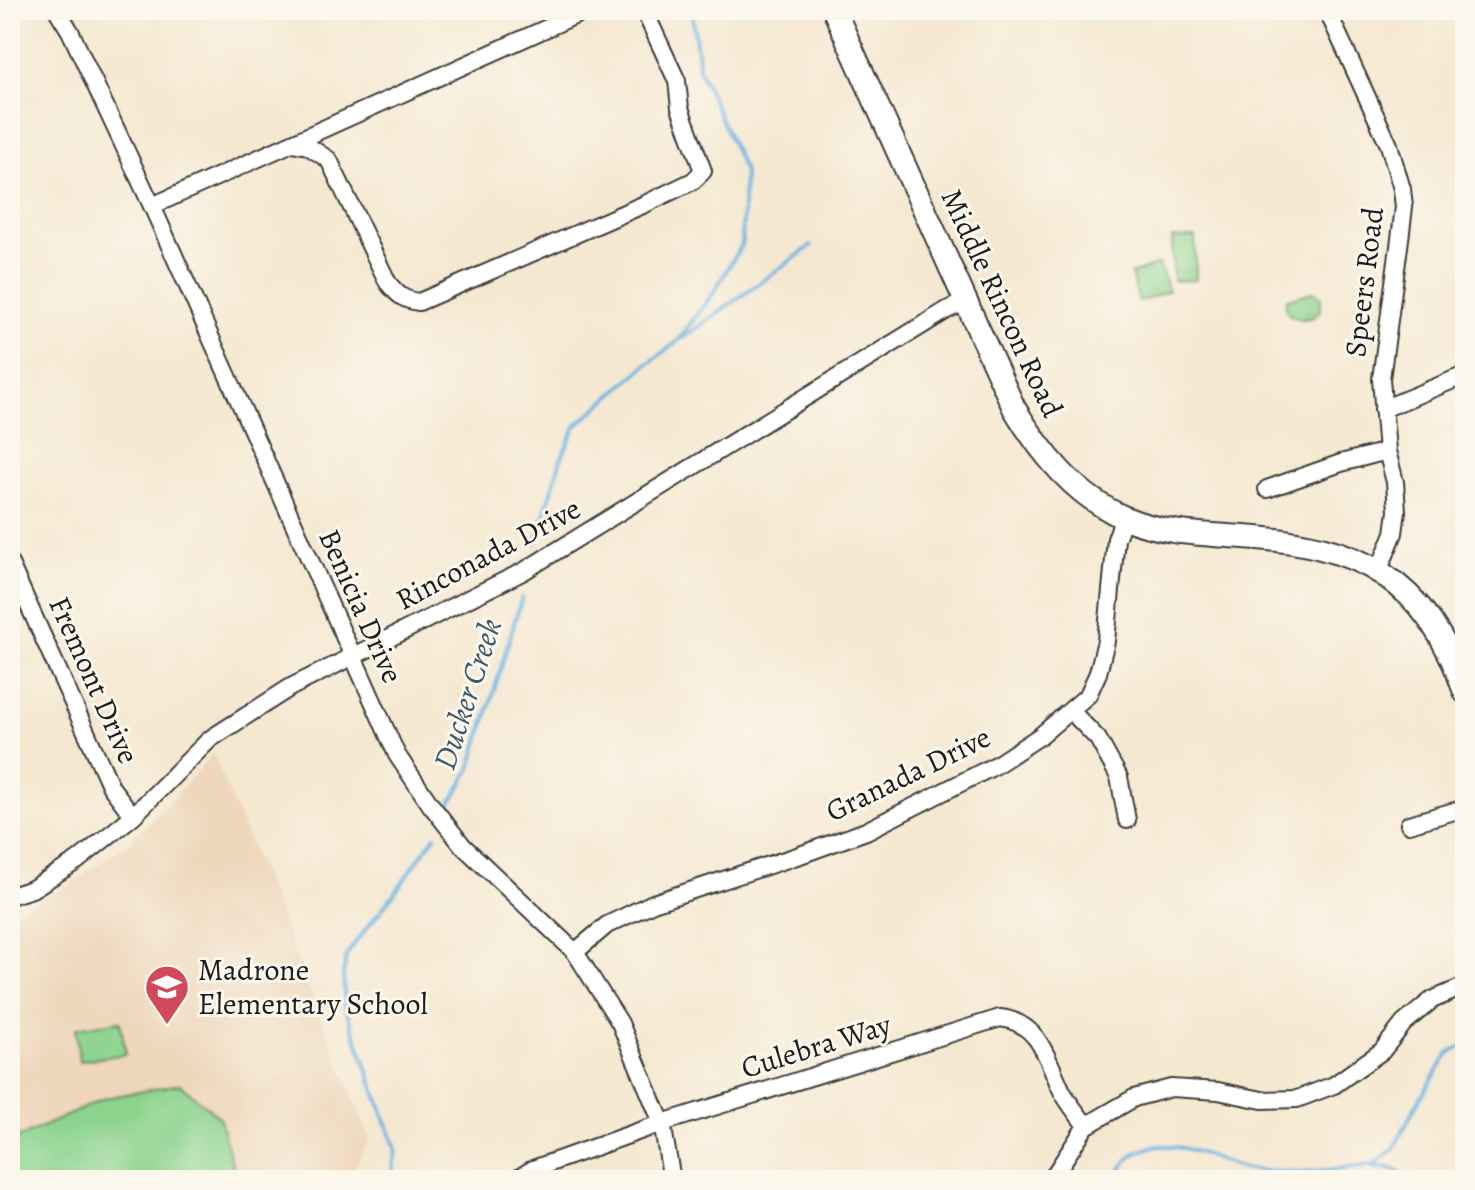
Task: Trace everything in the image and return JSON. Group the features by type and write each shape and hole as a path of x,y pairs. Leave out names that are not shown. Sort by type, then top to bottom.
{"street":[{"name":"Benicia Drive","path":"57,10 70,31 152,206 397,755 463,846 575,952 620,1023 662,1123 672,1180"},
{"path":"152,206 587,10"},
{"path":"292,143 308,146 329,160 388,283 399,296 419,302 645,204 693,181 703,171 680,108 677,81 644,10"},
{"name":"Middle Rincon Road","path":"834,10 1014,408 1037,444 1073,485 1124,517 1169,532 1271,538 1310,544 1343,552 1379,570 1413,600 1434,625 1461,668 1465,692"},
{"name":"Speers Road","path":"1327,10 1389,145 1404,207 1381,379 1387,451 1395,482 1397,511 1394,533 1379,570"},
{"name":"Rinconada Drive","path":"10,896 32,889 77,861 133,816 210,739 291,687 524,571 966,301"},
{"path":"1383,409 1465,375"},
{"path":"1267,489 1341,463 1387,451"},
{"name":"Granada Drive","path":"575,952 607,925 653,903 866,831 996,765 1071,711 1088,695 1098,673 1106,641 1116,539 1124,517"},
{"name":"Fremont Drive","path":"10,564 111,787 133,816"},
{"path":"1071,711 1098,739 1119,777 1127,820"},
{"path":"1409,824 1465,808"},
{"path":"1051,1180 1086,1126 1134,1098 1171,1088 1218,1091 1262,1100 1297,1099 1334,1085 1382,1051 1404,1023 1432,1000 1465,986"},
{"name":"Culebra Way","path":"515,1180 533,1169 662,1123 1000,1018 1013,1019 1036,1036 1063,1093 1086,1126"}],"shaded area":[{"name":"Madrone Elementary School","path":"213,753 370,1138 349,1180 10,1180 10,914 68,886 129,842 173,799"}],"green space":[{"path":"1195,237 1196,280 1173,281 1172,238"},
{"path":"1159,264 1169,291 1139,302 1131,274"},
{"path":"1312,292 1321,299 1320,310 1314,317 1303,319 1289,314 1287,299"},
{"path":"120,1021 126,1054 79,1061 76,1028"},
{"path":"180,1084 219,1117 237,1180 10,1180 10,1151 18,1138 105,1098"}],"waterway":[{"name":"Ducker Creek","path":"536,543 561,459 576,426 677,342 714,292 742,244 744,171 699,69 692,10"},
{"path":"683,338 811,246"},
{"name":"Ducker Creek","path":"450,804 471,768 522,597"},
{"name":"Ducker Creek","path":"391,1180 396,1149 345,1007 343,976 346,956 435,836"},
{"path":"1374,1164 1393,1150 1416,1105 1449,1053 1465,1045"},
{"path":"1113,1180 1137,1152 1161,1146 1193,1151 1251,1169 1314,1172 1372,1166 1385,1167 1412,1180"}],"place":[{"name":"Madrone Elementary School","path":"167,1026"}]}
